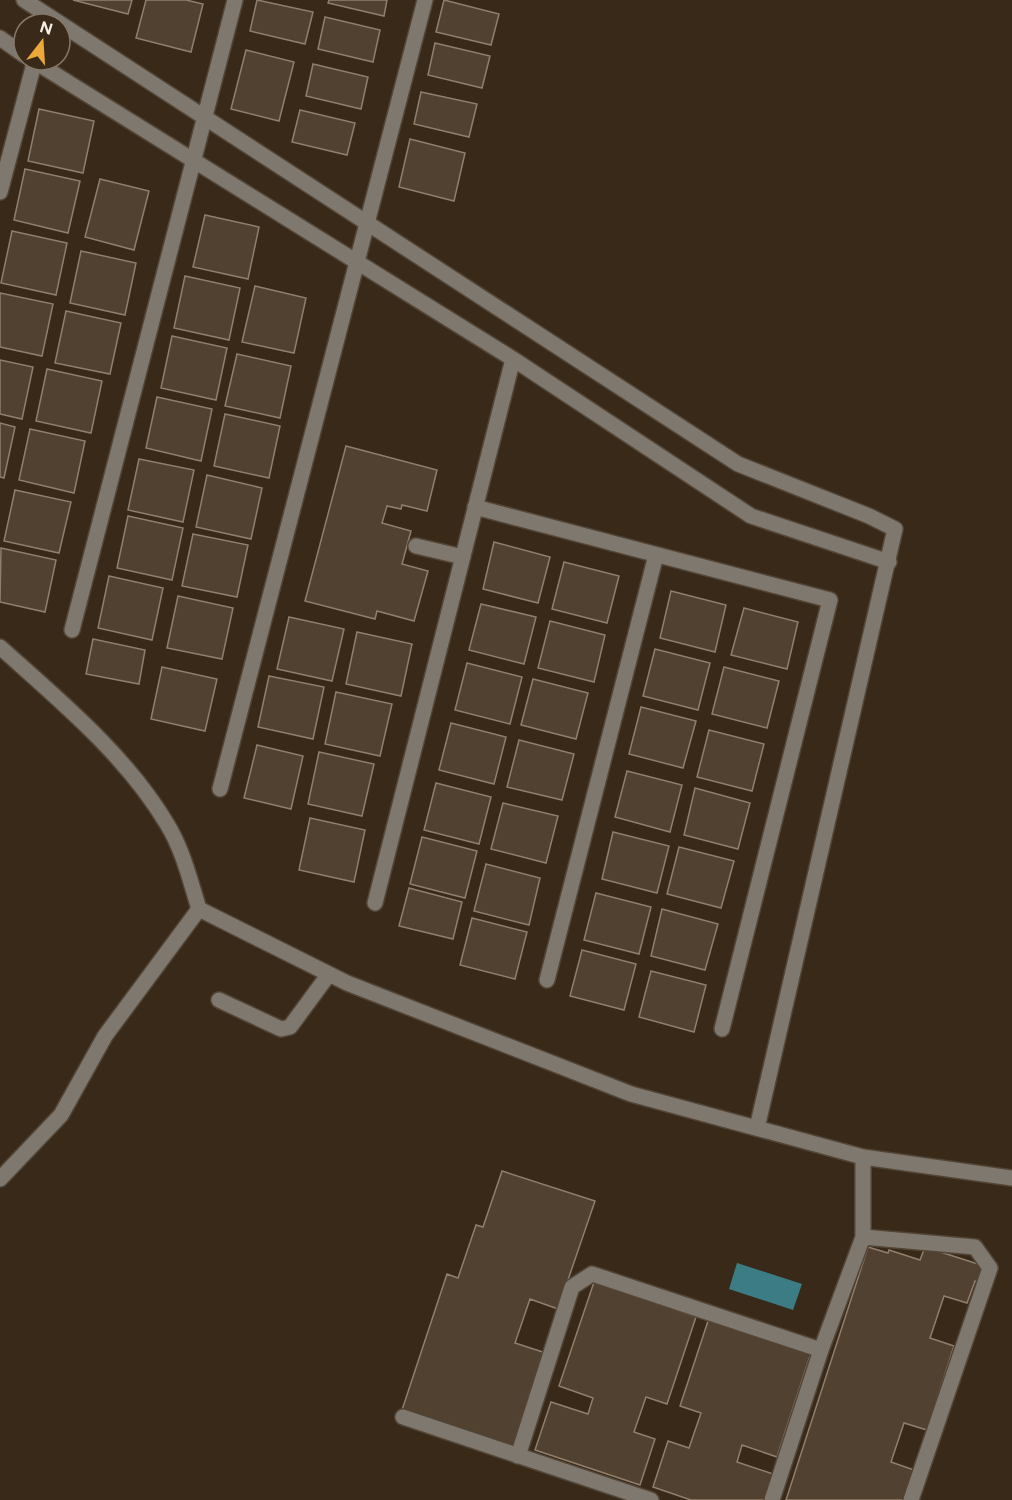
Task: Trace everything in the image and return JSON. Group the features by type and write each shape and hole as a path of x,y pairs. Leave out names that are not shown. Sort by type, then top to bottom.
{"street":[{"path":"24,0 45,12"},
{"path":"72,630 235,0"},
{"path":"220,789 425,0"},
{"path":"72,30 368,225 738,464 869,516 895,530 756,1128"},
{"path":"0,192 28,72"},
{"path":"52,72 513,359 752,516 889,562"},
{"path":"375,903 513,359"},
{"path":"475,507 830,600 722,1029"},
{"path":"416,546 463,557"},
{"path":"548,980 656,555"},
{"path":"0,647 77,716 128,771 167,823 183,856 199,909 329,974 631,1094 863,1157 1012,1178"},
{"path":"0,1179 61,1115 105,1036 199,909"},
{"path":"219,1000 281,1029 290,1027 329,974"},
{"path":"772,1500 821,1350 863,1238 863,1157"},
{"path":"863,1238 975,1247 990,1268 911,1500"},
{"path":"518,1456 572,1287 592,1274 821,1350"},
{"path":"403,1418 651,1500"}],"water":[{"path":"737,1263 802,1284 793,1310 729,1289"}],"building":[{"path":"73,0 132,0 128,14"},
{"path":"146,0 186,0 203,4 191,52 136,38"},
{"path":"257,0 313,12 305,44 250,31"},
{"path":"329,0 387,0 384,16 328,3"},
{"path":"444,0 499,14 491,45 436,32"},
{"path":"325,17 380,30 373,62 318,49"},
{"path":"435,43 490,56 482,88 428,75"},
{"path":"246,50 294,62 279,121 231,109"},
{"path":"313,64 368,77 361,109 306,96"},
{"path":"421,92 477,104 469,137 414,124"},
{"path":"39,109 94,121 83,173 28,161"},
{"path":"300,110 355,123 347,155 292,142"},
{"path":"410,139 465,153 454,201 399,187"},
{"path":"25,169 80,181 68,233 14,220"},
{"path":"100,179 149,191 134,250 85,237"},
{"path":"205,215 259,227 248,279 193,267"},
{"path":"12,231 67,243 56,295 1,283"},
{"path":"81,251 136,263 125,315 70,303"},
{"path":"185,276 240,288 229,340 174,328"},
{"path":"255,286 306,298 294,353 242,342"},
{"path":"0,293 53,304 42,356 0,347"},
{"path":"66,311 121,323 110,374 55,363"},
{"path":"172,336 227,348 216,400 161,388"},
{"path":"237,354 291,366 280,418 225,406"},
{"path":"0,360 33,367 22,419 0,414"},
{"path":"47,369 102,381 91,433 36,421"},
{"path":"157,397 212,409 201,461 146,448"},
{"path":"225,414 280,426 269,478 214,466"},
{"path":"0,423 15,427 4,478 0,477"},
{"path":"30,429 85,441 74,493 19,480"},
{"path":"346,446 437,470 427,511 402,505 401,509 387,506 382,523 411,531 402,564 428,571 414,621 377,611 375,619 305,601"},
{"path":"139,459 194,470 183,522 128,510"},
{"path":"207,475 262,488 251,539 196,527"},
{"path":"15,490 71,502 59,553 4,541"},
{"path":"128,516 183,528 172,580 117,568"},
{"path":"193,534 248,545 237,597 182,586"},
{"path":"494,542 550,557 538,603 483,589"},
{"path":"1,548 56,560 45,612 0,602"},
{"path":"564,562 619,576 607,623 552,609"},
{"path":"109,576 163,588 152,640 98,628"},
{"path":"671,591 726,605 715,652 660,638"},
{"path":"178,596 233,608 222,659 167,648"},
{"path":"481,604 536,617 524,664 469,650"},
{"path":"744,608 798,622 787,669 731,655"},
{"path":"289,617 344,629 332,681 277,669"},
{"path":"550,621 605,635 594,682 538,668"},
{"path":"357,632 412,644 401,696 346,684"},
{"path":"93,639 145,650 139,684 86,674"},
{"path":"655,649 710,663 698,710 643,696"},
{"path":"467,663 522,677 510,724 455,710"},
{"path":"162,667 217,679 205,731 151,719"},
{"path":"724,667 779,681 767,728 712,714"},
{"path":"269,676 324,687 313,739 258,727"},
{"path":"533,679 588,693 576,739 521,725"},
{"path":"336,692 392,704 380,756 325,744"},
{"path":"641,707 696,721 683,768 629,754"},
{"path":"451,723 506,737 494,784 439,770"},
{"path":"709,730 764,744 752,791 697,777"},
{"path":"519,740 574,754 562,800 507,787"},
{"path":"257,745 303,756 291,809 244,798"},
{"path":"319,752 374,764 362,816 308,804"},
{"path":"627,771 682,785 670,832 615,817"},
{"path":"436,783 491,797 479,844 424,830"},
{"path":"695,788 750,803 738,849 684,835"},
{"path":"503,803 558,816 546,863 491,849"},
{"path":"310,818 365,830 354,882 299,870"},
{"path":"613,832 669,846 657,893 602,879"},
{"path":"422,837 477,851 465,898 410,884"},
{"path":"679,847 734,861 721,908 667,894"},
{"path":"486,864 540,878 529,925 474,911"},
{"path":"409,888 462,902 453,939 399,926"},
{"path":"596,893 651,907 639,954 584,940"},
{"path":"662,909 718,924 705,970 651,956"},
{"path":"472,918 527,932 515,979 460,965"},
{"path":"582,950 636,964 624,1010 570,996"},
{"path":"651,971 706,985 694,1032 639,1017"},
{"path":"502,1171 595,1201 558,1309 530,1299 515,1343 549,1354 518,1449 402,1410 447,1274 458,1278 476,1225 483,1227"},
{"path":"868,1247 888,1253 889,1250 920,1260 925,1247 984,1266 979,1283 975,1281 967,1303 944,1296 930,1338 954,1346 927,1430 904,1423 891,1462 917,1471 908,1500 786,1500"},
{"path":"594,1282 696,1317 667,1404 646,1397 634,1432 655,1439 640,1485 535,1450 551,1402 588,1414 593,1398 559,1386"},
{"path":"709,1318 811,1353 777,1457 742,1445 737,1462 773,1474 764,1500 691,1500 653,1487 668,1441 689,1448 701,1413 680,1406"}]}
